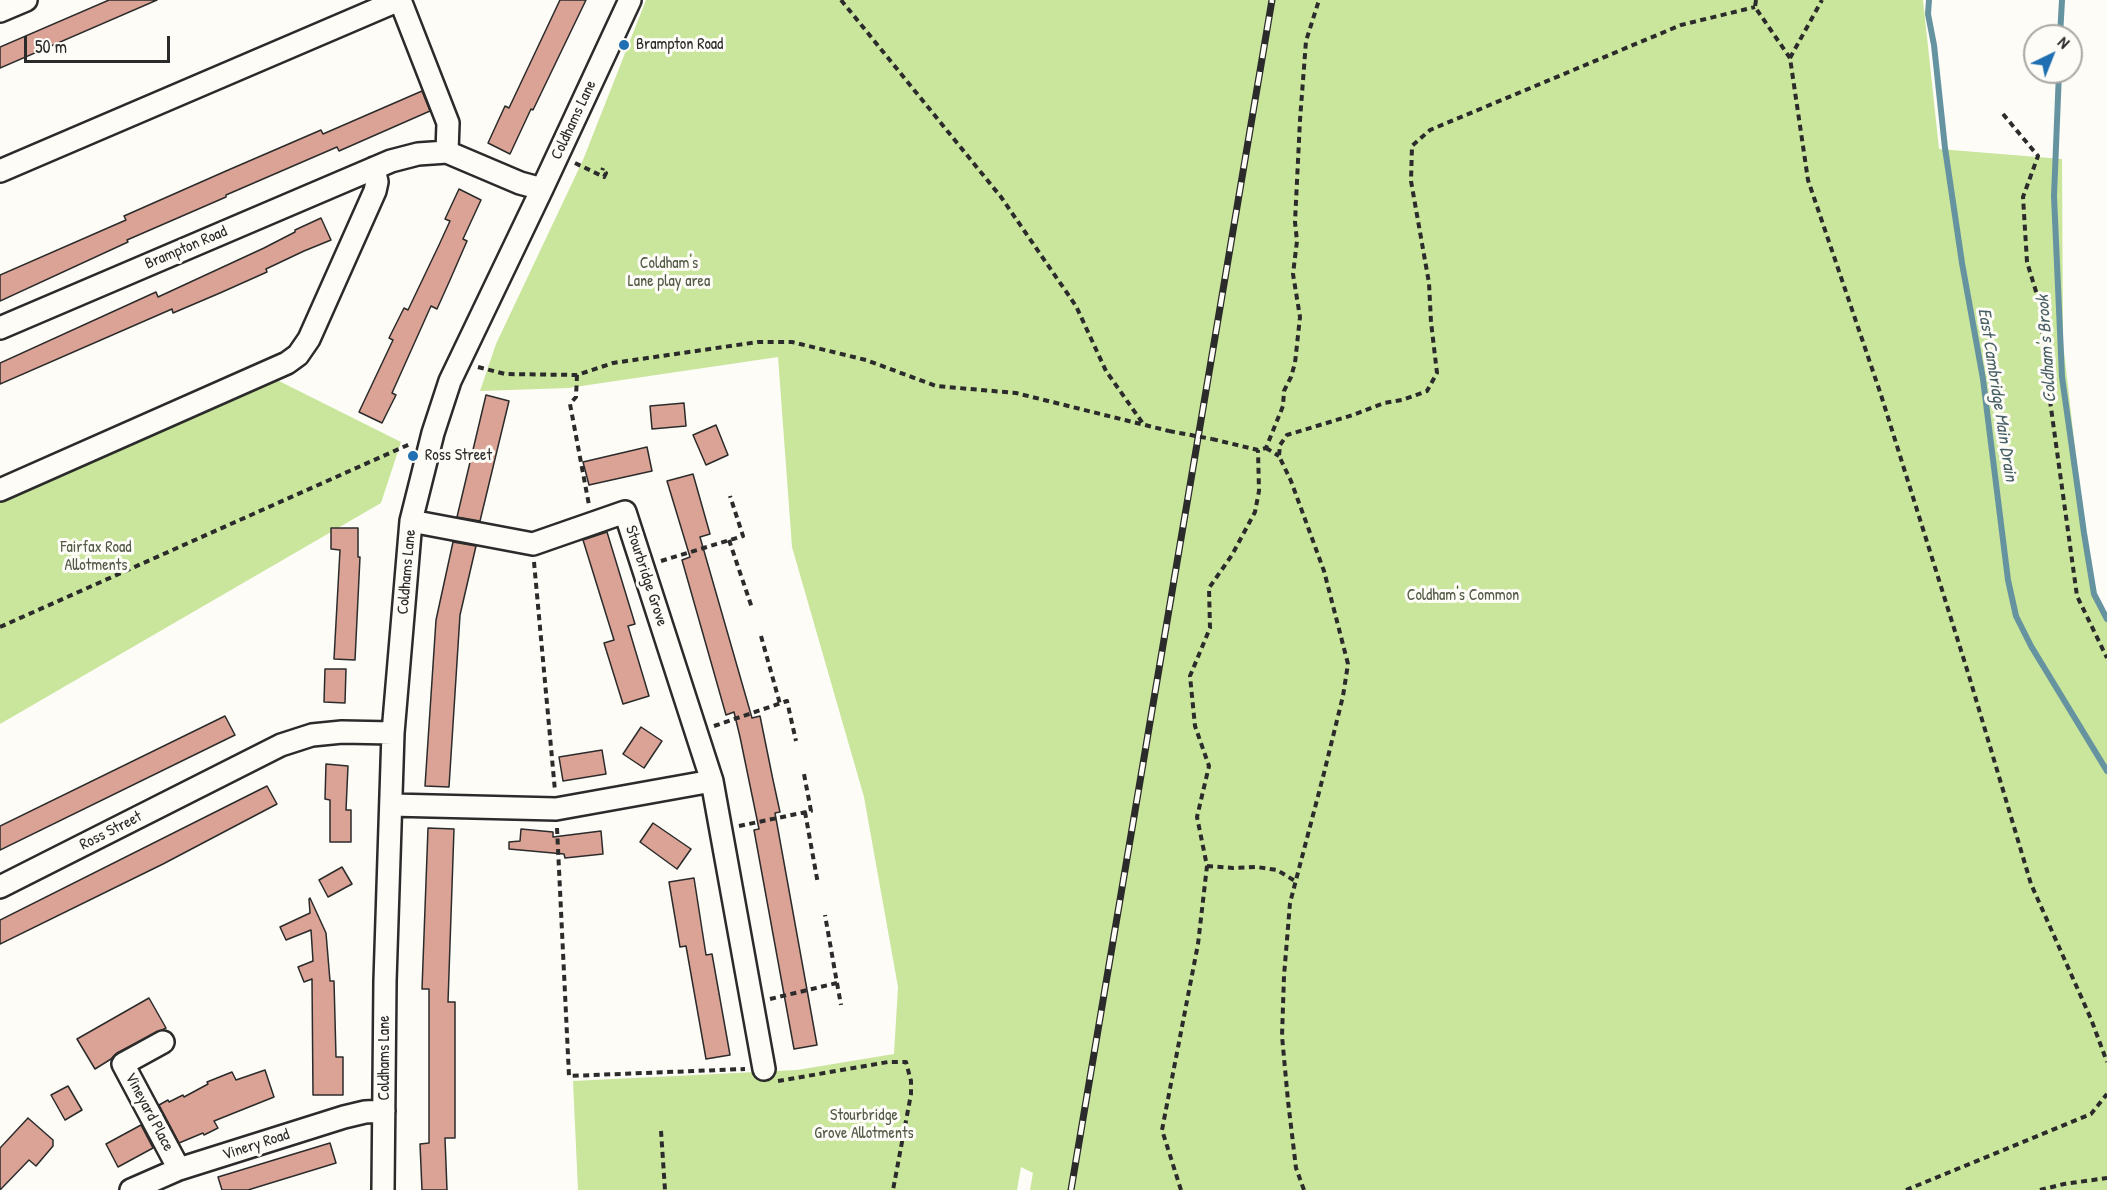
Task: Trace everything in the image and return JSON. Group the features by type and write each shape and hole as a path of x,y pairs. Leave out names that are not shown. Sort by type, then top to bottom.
{"street":[{"path":"0,11 26,0"},
{"path":"0,171 399,0 448,123 447,152"},
{"name":"Coldhams Lane","path":"383,1190 385,981 393,733 411,521 429,449 450,381 630,0"},
{"name":"Brampton Road","path":"0,328 374,168 418,154 447,152 520,183 542,189"},
{"path":"0,490 287,363 298,355 309,339 375,191 377,182 374,168"},
{"name":"Stourbridge Grove","path":"411,521 533,544 625,512 712,781 752,1003 769,1075"},
{"name":"Ross Street","path":"0,887 281,745 312,735 342,732 393,733"},
{"path":"391,805 556,809 712,781"},
{"name":"Vineyard Place","path":"163,1042 123,1064 179,1169"},
{"name":"Vinery Road","path":"131,1190 179,1169 344,1117 364,1112 384,1111"}],"path":[{"path":"841,0 1001,197 1076,306 1106,370 1145,427"},
{"path":"1266,448 1283,406 1284,391 1291,377 1298,350 1300,317 1293,274 1297,241 1295,222 1300,120 1306,41 1319,0"},
{"path":"1756,0 1755,7 1791,58 1808,180 1888,417 2031,884 2107,1062"},
{"path":"1791,58 1822,0"},
{"path":"1304,1190 1296,1168 1282,1036 1286,945 1290,903 1343,696 1348,664 1324,572 1291,481 1279,456 1280,445 1287,435 1427,391 1437,373 1429,283 1411,181 1412,146 1430,130 1680,25 1755,7"},
{"path":"2003,114 2038,156 2023,197 2027,262 2041,308 2043,350 2077,596 2107,658"},
{"path":"558,155 604,177 606,173 602,171 603,168"},
{"path":"460,360 487,371 505,374 578,375 613,363 758,342 792,342 866,360 936,386 1016,393 1134,422 1145,427 1228,442 1258,450 1266,448 1279,456"},
{"path":"578,375 576,397 570,404 593,524"},
{"path":"0,627 410,444 429,449"},
{"path":"1181,1190 1162,1130 1198,944 1207,866 1197,817 1209,766 1195,726 1190,676 1210,628 1209,588 1232,555 1255,512 1259,491 1258,450"},
{"path":"643,566 743,536 730,496"},
{"path":"729,540 752,608"},
{"path":"533,544 556,809 569,1076 769,1075 906,1062 911,1081 911,1094 893,1190"},
{"path":"761,636 780,704"},
{"path":"696,732 787,701 796,741"},
{"path":"721,830 811,811 804,774"},
{"path":"805,812 818,884"},
{"path":"1207,866 1257,867 1277,870 1295,881"},
{"path":"825,915 841,1005"},
{"path":"752,1003 837,983"},
{"path":"1906,1190 2091,1114 2107,1094"},
{"path":"661,1131 665,1190"},
{"path":"2040,1190 2107,1178"}],"green space":[{"name":"Coldham's Common","path":"646,0 1923,0 1939,149 2062,159 2063,343 2091,587 2107,619 2107,1190 1030,1190 1033,1173 1021,1167 1017,1190 578,1190 573,1081 797,1070 894,1054 898,987 864,797 792,547 778,357 568,388 480,391 496,344 583,160"},
{"name":"Fairfax Road Allotments","path":"269,376 401,442 381,503 0,724 0,495"}],"building":[{"path":"109,0 157,0 0,68 0,47"},
{"path":"560,0 586,0 510,154 488,143 505,106 509,108"},
{"path":"422,91 430,111 339,151 337,147 226,195 226,197 127,240 128,242 0,301 0,275 126,220 124,216 226,171 321,130 323,134"},
{"path":"459,189 481,200 463,239 467,241 450,280 437,309 431,306 392,393 396,395 382,423 359,412 393,340 389,338 404,308 408,310 450,221 445,219"},
{"path":"321,218 331,240 266,269 267,272 220,293 173,313 172,309 0,384 0,363 156,292 158,297 264,248"},
{"path":"486,395 509,401 480,521 457,517"},
{"path":"684,403 686,426 652,429 650,406"},
{"path":"716,425 728,455 706,465 693,435"},
{"path":"647,447 652,471 589,485 583,462"},
{"path":"693,474 710,534 700,537 752,718 760,716 780,812 775,813 817,1045 794,1049 754,830 759,829 740,737 734,712 726,715 682,560 690,557 667,481"},
{"path":"331,528 358,528 358,557 360,557 355,660 334,659 340,550 331,549"},
{"path":"607,532 635,624 628,626 649,696 623,704 604,643 614,640 583,540"},
{"path":"453,542 476,546 460,615 449,787 425,786 436,620"},
{"path":"325,669 346,669 345,703 324,702"},
{"path":"225,716 235,735 0,850 0,826"},
{"path":"641,727 662,741 644,768 623,754"},
{"path":"602,750 606,774 563,781 559,757"},
{"path":"326,764 348,766 346,810 351,810 351,842 330,842 330,800 325,799"},
{"path":"267,786 277,804 163,864 0,944 0,920"},
{"path":"653,823 691,849 677,869 640,842"},
{"path":"428,828 454,829 448,1002 455,1002 455,1138 445,1138 447,1190 422,1190 420,1144 429,1143 429,989 422,989"},
{"path":"521,829 553,832 553,837 601,831 603,854 565,858 564,854 509,849 509,842 520,841"},
{"path":"342,867 352,884 328,897 319,880"},
{"path":"694,878 706,955 712,954 730,1055 706,1059 686,946 680,947 669,882"},
{"path":"310,898 326,933 330,981 334,981 336,1057 343,1057 343,1095 313,1095 312,979 304,982 298,967 313,961 311,930 286,940 280,927 310,913"},
{"path":"149,998 166,1028 117,1053 95,1069 77,1039"},
{"path":"265,1070 274,1097 214,1121 218,1128 179,1143 159,1105 183,1095 184,1097 208,1084 207,1082 232,1072 236,1080"},
{"path":"68,1086 82,1110 65,1120 51,1095"},
{"path":"28,1118 53,1140 53,1146 36,1166 29,1160 0,1190 0,1148"},
{"path":"141,1125 153,1148 118,1167 106,1144"},
{"path":"330,1143 336,1163 248,1190 222,1190 218,1177"}],"waterway":[{"name":"East Cambridge Main Drain","path":"1929,0 1928,14 1934,45 1945,148 1962,263 1983,379 2008,580 2016,616 2031,646 2107,771"},
{"name":"Coldham's Brook","path":"2061,24 2062,0"},
{"name":"Coldham's Brook","path":"2059,84 2054,196 2062,377 2094,594 2107,619"}],"railway":[{"path":"1071,1190 1272,0"}],"place":[{"name":"Brampton Road","path":"624,45"},
{"name":"Ross Street","path":"413,456"}],"park label":[{"name":"Coldham's Lane play area","path":"669,273"},
{"name":"Stourbridge Grove Allotments","path":"864,1125"}]}
